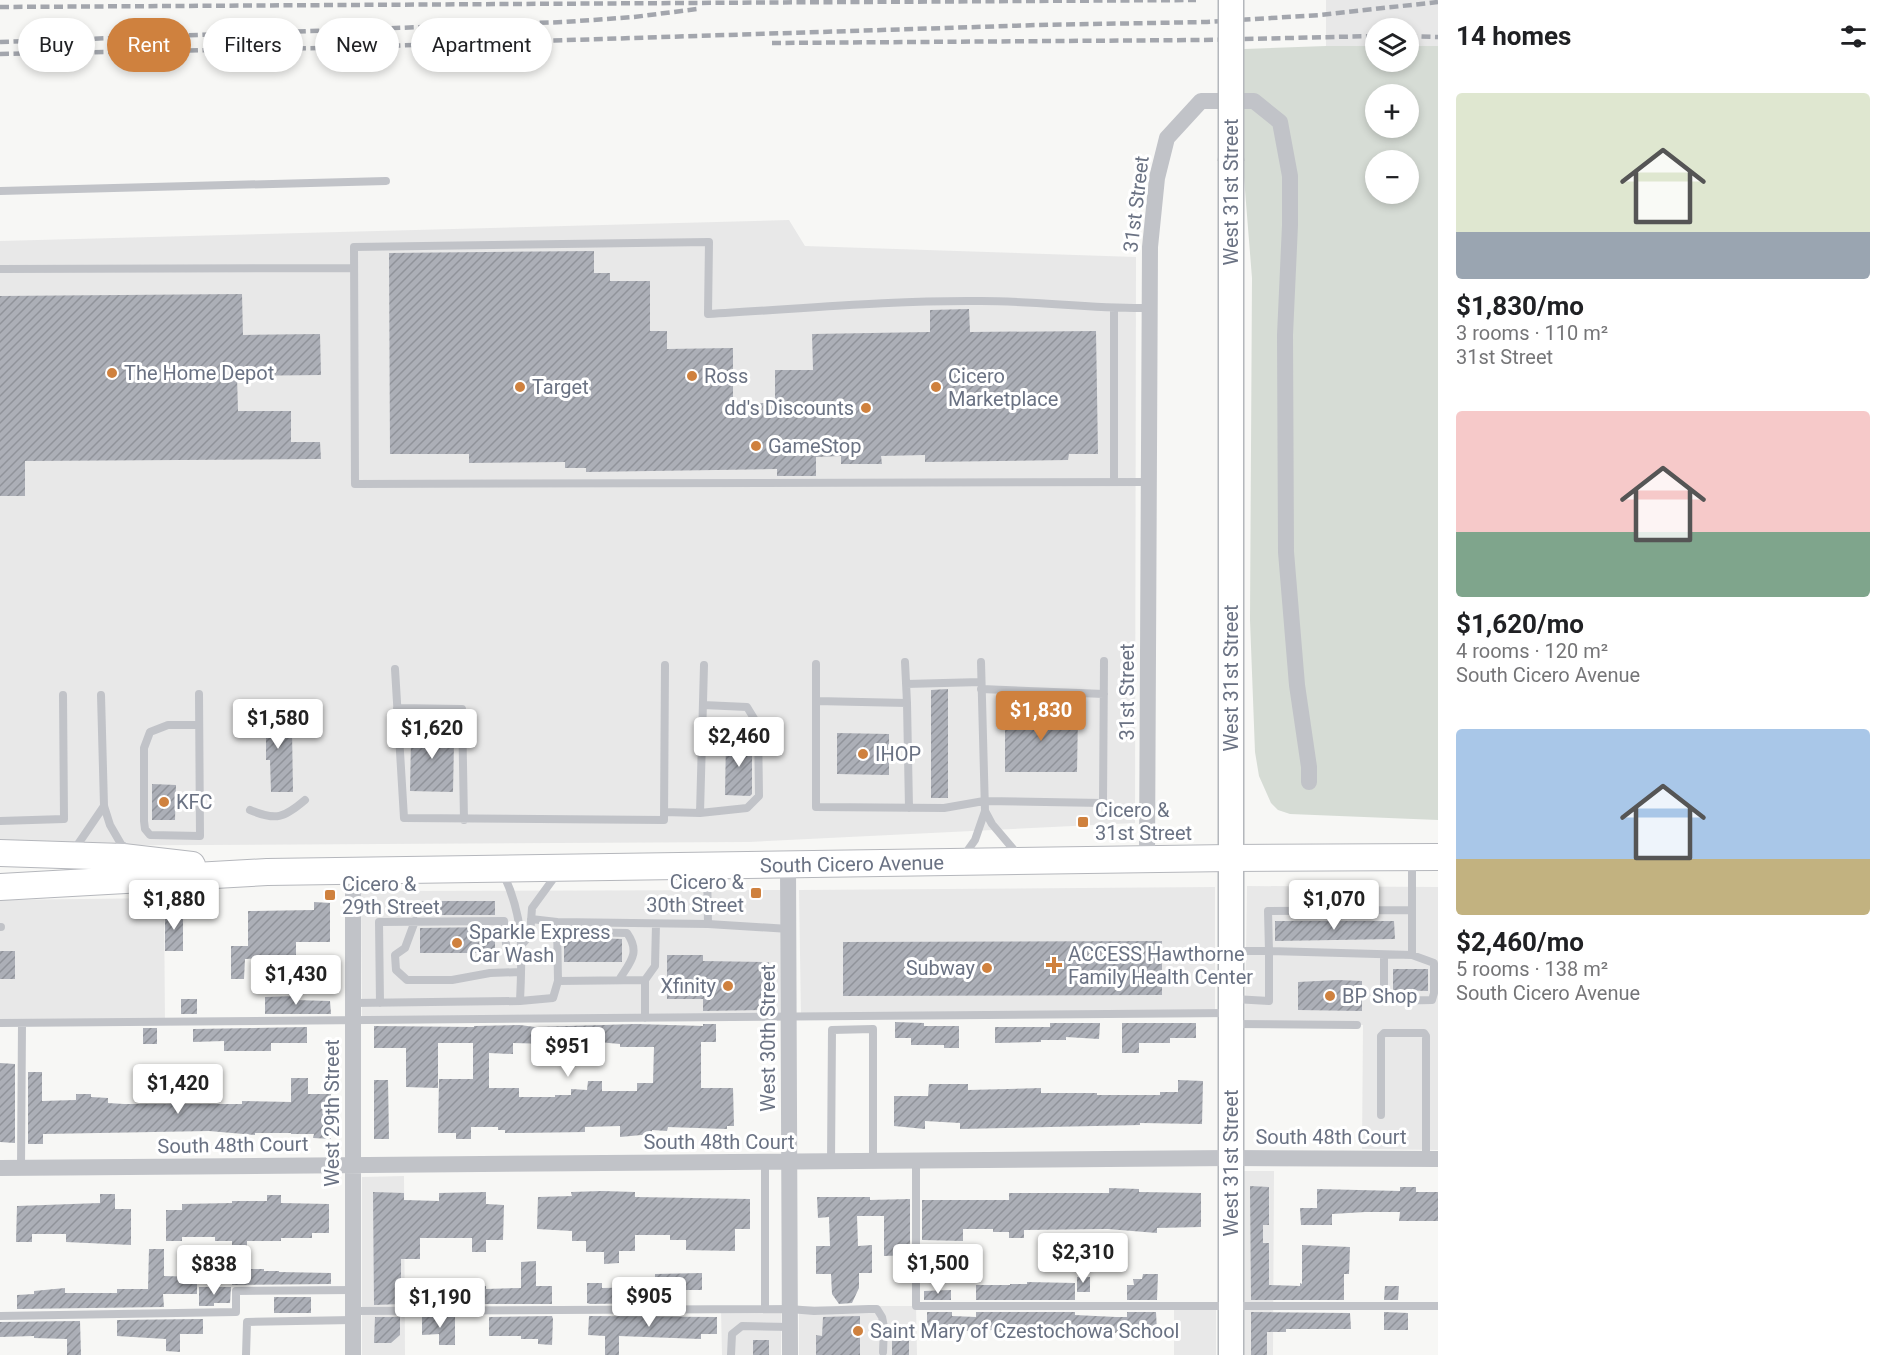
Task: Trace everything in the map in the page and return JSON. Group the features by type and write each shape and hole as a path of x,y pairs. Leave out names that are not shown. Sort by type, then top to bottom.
{"main road":[{"name":"West 31st Street","path":"1231,0 1232,1355"},
{"name":"South Cicero Avenue","path":"0,853 140,858 267,872"},
{"name":"South Cicero Avenue","path":"0,887 267,872 1438,857"}],"street":[{"name":"31st Street","path":"1147,859 1150,247 1157,178 1167,138 1201,101 1254,101 1281,122 1290,176 1285,335 1286,552 1297,685 1309,767 1309,782"},
{"name":"West 30th Street","path":"788,865 790,1355"},
{"name":"West 29th Street","path":"353,872 353,1355"},
{"name":"South 48th Court","path":"0,1168 1231,1158 1432,1159"}],"lane":[{"path":"0,191 386,181"},
{"path":"1149,308 1114,309 983,301 918,302 708,314 709,242 354,247 355,484 1149,482"},
{"path":"0,269 354,268"},
{"path":"1114,309 1114,482"},
{"path":"816,664 816,807 944,808 984,801 1103,803 1104,661"},
{"path":"906,662 909,808"},
{"path":"981,662 985,811 992,824 1024,861"},
{"path":"395,669 404,818 664,820 664,665"},
{"path":"700,813 704,665"},
{"path":"906,684 981,685 1104,694"},
{"path":"198,725 168,725 150,732 144,748 144,821 147,832 153,835 200,836 199,694"},
{"path":"0,821 64,819 63,695"},
{"path":"101,695 104,806 110,825 121,844 140,858"},
{"path":"816,701 907,703"},
{"path":"664,813 700,813 747,808 759,796 758,725 747,707 703,705"},
{"path":"397,708 462,709 464,820"},
{"path":"250,810 266,816 287,815 305,800"},
{"path":"70,854 80,843 104,806"},
{"path":"960,862 975,840 985,811"},
{"path":"1412,858 1412,955"},
{"path":"707,866 708,924"},
{"path":"522,943 530,935 532,908 561,868"},
{"path":"501,869 514,896 522,943 520,1001"},
{"path":"1230,1012 1269,1001 1268,911 1412,910"},
{"path":"531,919 557,922 708,924 789,929"},
{"path":"415,921 405,948 395,955 396,970 407,980 452,980 490,973 521,972"},
{"path":"380,1003 379,922 504,921 506,944"},
{"path":"557,922 575,932 627,933 634,943 634,955 619,980"},
{"path":"353,1003 520,1001 553,998 558,981 557,922"},
{"path":"645,1018 645,980 655,966 656,924"},
{"path":"1230,950 1412,955 1434,963 1435,1001 1384,1000 1384,955"},
{"path":"558,981 645,980"},
{"path":"0,1023 1230,1012 1357,1025"},
{"path":"848,1017 848,1029"},
{"path":"21,1167 22,1023"},
{"path":"831,1162 832,1029 873,1029 873,1161"},
{"path":"1381,1114 1381,1035 1384,1033 1424,1033 1426,1036 1432,1159"},
{"path":"916,1161 916,1306 1438,1306"},
{"path":"765,1162 765,1309"},
{"path":"0,1316 236,1312 236,1291 353,1290"},
{"path":"246,1355 247,1322 353,1316 765,1309 877,1310 882,1317 884,1327 883,1352"},
{"path":"732,1355 732,1334 742,1326 790,1327"}],"shaded area":[{"path":"1326,0 1438,0 1438,46 1419,46 1419,18 1365,18 1365,46 1326,46"},
{"path":"1365,46 1365,72 1419,72 1419,46 1438,46 1438,820 1290,814 1278,810 1271,803 1259,776 1255,752 1250,620 1252,278 1243,165 1244,49"},
{"name":"Cicero Marketplace","path":"789,220 805,246 1136,257 1135,823 749,842 0,846 0,241"},
{"path":"1247,886 1438,887 1438,1150 1362,1149 1363,1025 1245,1024"},
{"path":"1215,887 1215,1013 801,1017 799,890"},
{"path":"780,890 780,1017 362,1021 361,891"},
{"path":"164,898 165,1022 0,1023 0,900"},
{"path":"1244,1171 1274,1171 1273,1355 1243,1355"},
{"path":"404,1176 405,1355 362,1355 362,1177"},
{"name":"Saint Mary of Czestochowa School","path":"799,1306 916,1306 917,1355 799,1355"},
{"path":"1174,1306 1216,1306 1216,1355 1174,1355"},
{"path":"781,1309 781,1355 722,1355 721,1310"}],"building":[{"path":"594,251 594,273 610,273 610,281 650,281 650,331 667,331 667,349 733,348 733,403 775,403 775,370 813,370 812,334 930,332 930,310 969,309 970,332 1096,331 1098,454 1069,454 1068,460 925,462 925,455 881,456 882,464 841,464 841,456 816,457 816,476 777,476 777,469 586,472 586,468 565,468 565,462 469,463 469,454 390,454 389,253"},
{"name":"The Home Depot","path":"242,294 243,335 320,334 321,375 237,376 238,411 291,411 291,442 320,442 321,459 25,461 25,496 0,496 0,296"},
{"path":"948,689 948,798 931,798 931,690"},
{"path":"258,713 288,713 289,730 292,730 293,792 271,792 270,760 266,760 266,732 258,733"},
{"path":"1005,713 1078,713 1077,772 1005,772"},
{"path":"422,715 440,715 440,742 454,742 453,792 410,791 411,740 422,741"},
{"name":"IHOP","path":"837,733 889,734 889,775 837,774"},
{"path":"726,739 752,740 752,794 750,796 725,795"},
{"name":"KFC","path":"152,784 176,785 175,820 152,820"},
{"path":"420,901 495,901 495,915 420,915"},
{"path":"314,902 330,903 330,942 296,942 296,957 245,959 244,979 231,979 231,946 248,946 248,911 314,910"},
{"path":"165,911 183,911 183,951 165,951"},
{"path":"1275,921 1394,921 1395,939 1275,941"},
{"name":"Sparkle Express Car Wash","path":"495,927 495,953 420,953 420,928"},
{"path":"564,937 622,939 622,962 564,962"},
{"path":"1162,941 1162,995 843,996 843,942"},
{"path":"0,951 15,951 15,979 0,979"},
{"path":"667,955 703,955 703,961 769,962 768,1010 703,1011 703,999 667,999"},
{"path":"1393,969 1428,969 1428,991 1393,990"},
{"name":"BP Shop","path":"1362,981 1362,1011 1298,1010 1298,982"},
{"path":"295,996 295,1000 330,1001 331,1014 265,1014 265,997"},
{"path":"181,999 197,999 197,1014 181,1014"},
{"path":"895,1022 924,1023 924,1026 959,1026 959,1048 944,1048 944,1045 911,1045 911,1038 895,1038"},
{"path":"1050,1023 1100,1023 1099,1039 1066,1037 1066,1040 995,1043 995,1027 1050,1027"},
{"path":"1122,1023 1196,1023 1196,1038 1170,1038 1170,1043 1139,1043 1139,1053 1122,1053"},
{"path":"716,1024 716,1042 701,1042 701,1088 733,1088 734,1126 727,1126 727,1129 668,1127 667,1131 652,1130 652,1134 620,1137 620,1126 585,1127 585,1132 518,1133 505,1133 505,1130 498,1130 498,1127 471,1127 471,1139 456,1139 456,1133 438,1133 439,1079 473,1079 473,1043 438,1043 438,1088 406,1087 406,1048 374,1048 374,1026 520,1025 535,1027","holes":["587,1041 620,1044 620,1047 654,1047 653,1083 637,1083 637,1091 602,1091 602,1081 588,1081 587,1090 571,1089 571,1095 555,1095 555,1097 519,1097 519,1088 489,1088 489,1053 513,1054 513,1043 551,1044 551,1042"]},
{"path":"307,1027 307,1043 271,1043 271,1051 224,1051 224,1041 193,1042 193,1029"},
{"path":"143,1028 157,1028 157,1044 143,1044"},
{"path":"0,1063 15,1064 15,1143 0,1142"},
{"path":"28,1072 42,1072 42,1101 76,1100 76,1094 91,1094 91,1097 108,1098 108,1103 124,1104 291,1102 291,1078 308,1078 308,1094 331,1094 331,1139 313,1138 314,1134 255,1133 255,1135 209,1131 43,1134 43,1144 28,1144"},
{"path":"374,1080 388,1080 389,1139 374,1139"},
{"path":"1178,1080 1203,1081 1202,1124 1140,1123 1140,1125 960,1129 960,1123 925,1121 925,1129 894,1126 894,1096 928,1096 929,1084 968,1084 968,1090 1041,1088 1041,1093 1160,1095 1160,1092 1178,1092"},
{"path":"1250,1186 1269,1187 1269,1225 1263,1225 1263,1243 1269,1243 1269,1285 1300,1286 1300,1283 1302,1284 1302,1245 1350,1247 1349,1274 1344,1274 1344,1300 1251,1300"},
{"path":"1400,1187 1416,1187 1416,1192 1438,1192 1438,1221 1399,1221 1400,1212 1365,1212 1332,1214 1332,1225 1301,1225 1300,1208 1317,1208 1317,1189 1400,1191"},
{"path":"1109,1188 1139,1189 1139,1192 1201,1193 1201,1227 1157,1228 1157,1233 1108,1229 1024,1230 1024,1238 1009,1238 1009,1232 993,1232 993,1229 963,1229 963,1241 922,1240 922,1200 1009,1200 1009,1193 1109,1193"},
{"path":"373,1192 404,1193 404,1200 439,1201 439,1193 486,1192 486,1204 504,1205 503,1240 486,1240 486,1252 472,1252 472,1238 420,1238 420,1259 401,1259 401,1304 374,1305"},
{"path":"571,1192 635,1192 635,1197 750,1199 750,1229 735,1229 735,1251 686,1250 686,1240 670,1240 670,1235 635,1235 635,1251 619,1251 619,1263 604,1264 604,1252 586,1252 586,1241 572,1241 572,1231 537,1229 538,1197 572,1196"},
{"path":"100,1194 115,1194 115,1209 131,1209 131,1245 66,1242 66,1234 32,1234 32,1242 16,1242 17,1206 100,1203"},
{"path":"267,1195 281,1195 281,1203 329,1204 329,1233 312,1233 312,1238 247,1241 247,1269 331,1273 331,1284 232,1285 232,1241 215,1241 215,1237 182,1237 182,1241 166,1241 166,1210 182,1210 182,1204 267,1201"},
{"path":"817,1197 870,1197 870,1200 910,1199 910,1255 884,1256 884,1216 857,1216 858,1246 872,1245 872,1273 859,1273 859,1288 852,1303 839,1304 832,1294 831,1274 816,1274 816,1246 830,1246 829,1217 818,1218"},
{"path":"149,1249 164,1249 164,1276 197,1277 197,1294 163,1294 164,1307 17,1309 17,1295 34,1294 34,1291 65,1288 65,1293 117,1293 117,1289 148,1289"},
{"path":"536,1261 536,1286 552,1286 552,1304 422,1304 422,1284 486,1286 486,1289 521,1288 521,1262"},
{"path":"702,1273 702,1290 655,1290 655,1274"},
{"path":"1143,1274 1158,1274 1157,1300 1127,1300 1127,1285 1134,1285 1133,1279 1142,1279"},
{"path":"1077,1277 1090,1277 1090,1292 1077,1292"},
{"path":"1027,1282 1075,1283 1075,1300 976,1300 976,1285 1027,1284"},
{"path":"587,1283 602,1283 602,1288 652,1287 652,1303 590,1304 587,1303"},
{"path":"1385,1286 1399,1286 1398,1300 1384,1300"},
{"path":"199,1287 231,1287 230,1303 199,1306"},
{"path":"951,1290 951,1300 924,1300 924,1291"},
{"path":"274,1297 311,1297 311,1313 274,1313"},
{"path":"927,1312 952,1312 952,1316 976,1317 976,1312 1075,1312 1075,1315 1127,1317 1127,1312 1156,1312 1157,1331 1112,1333 1071,1331 1071,1335 1059,1335 1059,1330 1024,1329 1008,1330 1008,1332 994,1332 994,1330 927,1332"},
{"path":"1251,1312 1350,1313 1351,1329 1286,1329 1286,1332 1267,1332 1267,1355 1251,1355"},
{"path":"1384,1312 1408,1313 1408,1330 1384,1330"},
{"path":"552,1316 552,1345 538,1344 538,1339 521,1339 521,1336 489,1336 489,1317"},
{"path":"589,1316 717,1317 717,1334 701,1334 701,1339 619,1336 619,1355 605,1355 605,1336 588,1335"},
{"path":"860,1316 860,1355 816,1355 816,1335 822,1336 823,1317"},
{"path":"375,1317 400,1317 400,1335 391,1343 374,1343"},
{"path":"422,1317 455,1317 455,1345 439,1345 439,1334 422,1335"},
{"path":"203,1319 203,1334 180,1334 180,1352 166,1351 166,1339 117,1336 117,1320"},
{"path":"80,1321 81,1355 67,1355 67,1339 34,1338 34,1336 0,1337 0,1322"},
{"path":"892,1339 909,1339 909,1355 892,1355"},
{"path":"753,1340 769,1340 769,1355 753,1355"}],"railway":[{"path":"0,7 1196,0"},
{"path":"0,54 321,48 1038,25 1207,22 1320,15 1438,2"},
{"path":"0,42 564,22 634,17 697,9"},
{"path":"772,43 1203,40 1365,36"},
{"path":"1419,36 1438,37"}],"place":[{"name":"The Home Depot","path":"112,373"},
{"name":"Ross","path":"692,376"},
{"name":"Target","path":"520,387"},
{"name":"Cicero Marketplace","path":"936,387"},
{"name":"dd's Discounts","path":"866,408"},
{"name":"GameStop","path":"756,446"},
{"name":"IHOP","path":"863,754"},
{"name":"KFC","path":"164,802"},
{"name":"Cicero & 31st Street","path":"1083,822"},
{"name":"Cicero & 30th Street","path":"756,893"},
{"name":"Cicero & 29th Street","path":"330,895"},
{"name":"Sparkle Express Car Wash","path":"457,943"},
{"name":"ACCESS Hawthorne Family Health Center","path":"1054,965"},
{"name":"Subway","path":"987,968"},
{"name":"Xfinity","path":"728,986"},
{"name":"BP Shop","path":"1330,996"},
{"name":"Saint Mary of Czestochowa School","path":"858,1331"}]}
